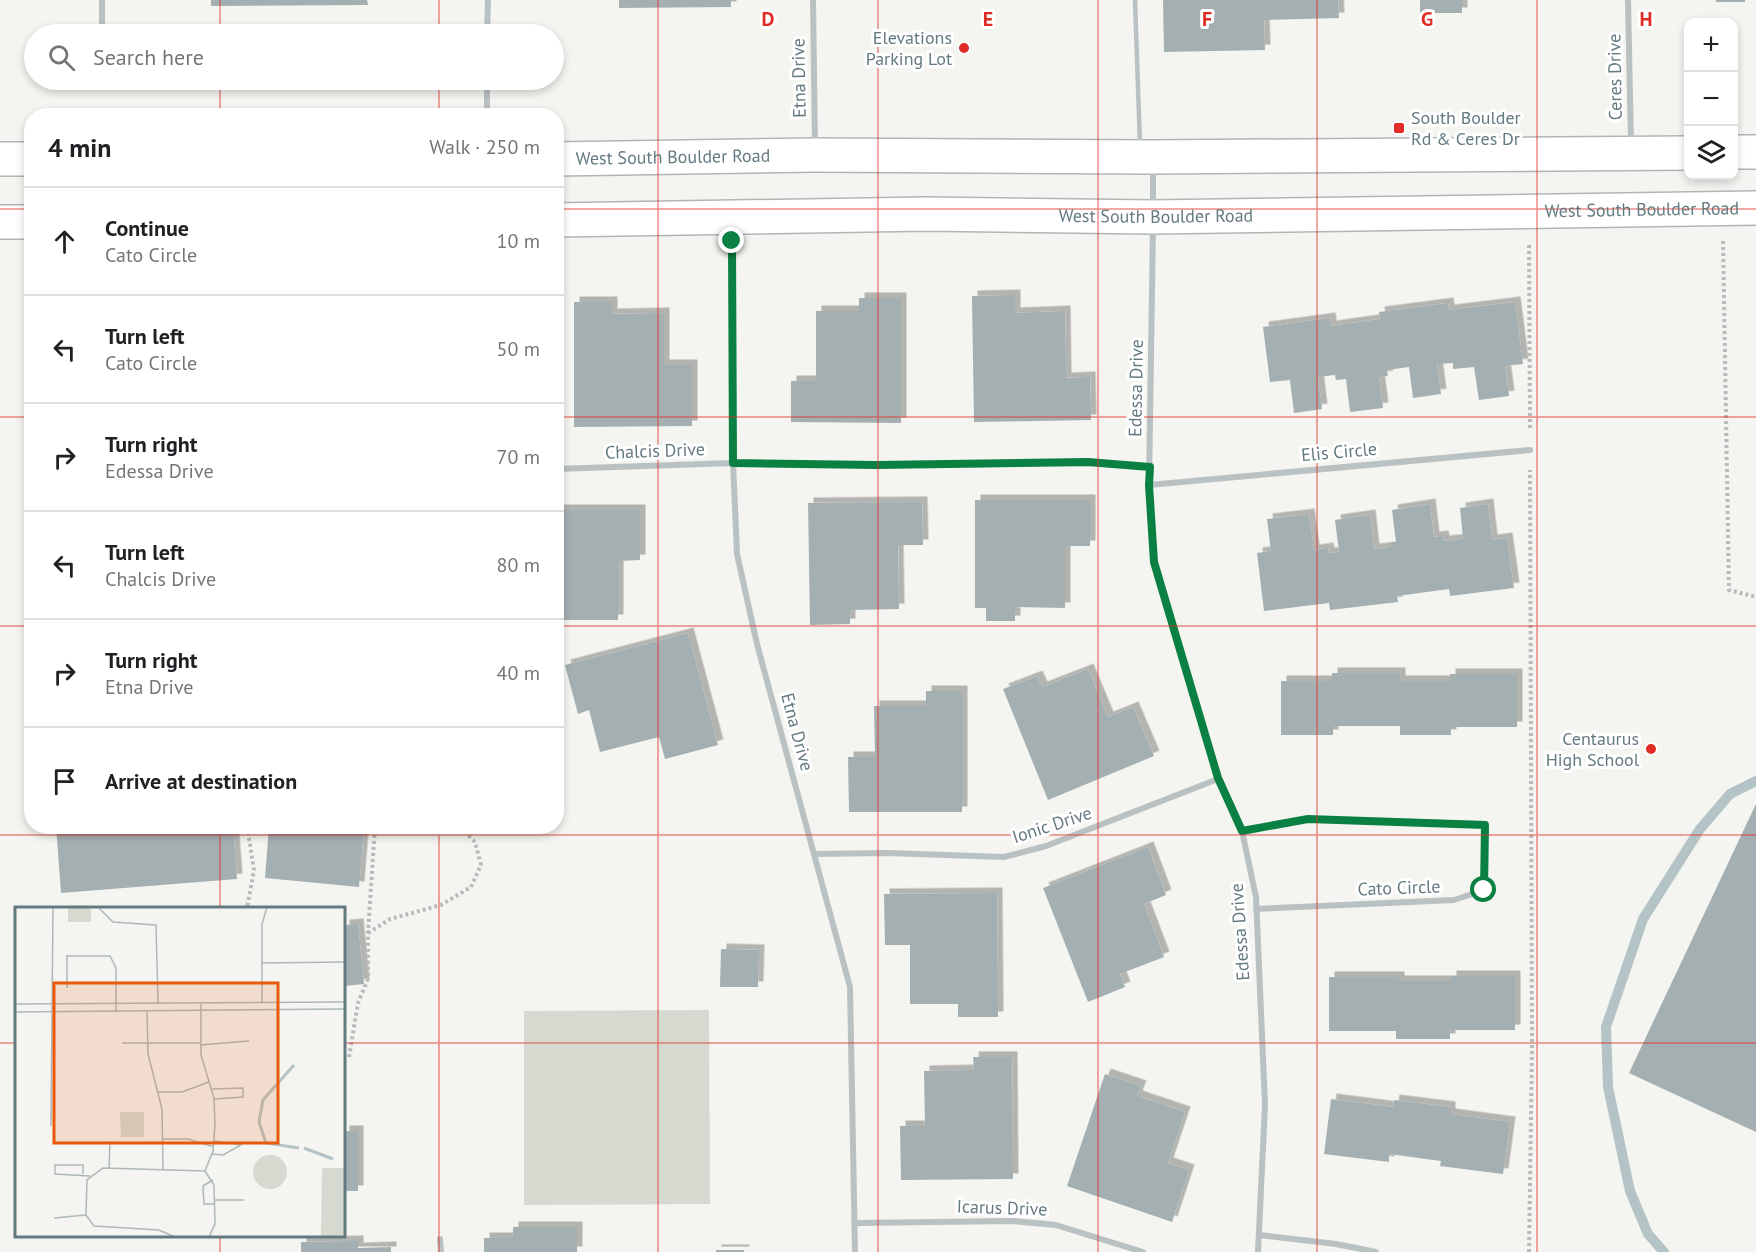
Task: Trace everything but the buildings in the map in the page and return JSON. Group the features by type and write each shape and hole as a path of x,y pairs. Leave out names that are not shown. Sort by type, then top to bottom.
{"main road":[{"path":"1738,152 1756,152"},
{"name":"West South Boulder Road","path":"564,159 815,154 1147,157 1684,153"},
{"path":"0,159 24,159"},
{"name":"West South Boulder Road","path":"564,220 926,214 1153,217 1756,208"},
{"path":"0,222 24,222"}],"street":[{"path":"102,0 102,24"},
{"path":"487,24 488,0"},
{"name":"Etna Drive","path":"813,0 815,154"},
{"name":"Ceres Drive","path":"1628,0 1632,153"},
{"path":"487,90 487,108"},
{"name":"Edessa Drive","path":"1147,157 1153,217 1149,485 1154,562 1218,778 1242,831 1256,897 1265,1106 1258,1252"},
{"name":"Etna Drive","path":"732,217 733,463 737,554 757,644 850,987 855,1252"},
{"name":"Elis Circle","path":"1149,485 1530,450"},
{"name":"Chalcis Drive","path":"564,469 733,463 877,465 1088,462 1150,467"},
{"name":"Ionic Drive","path":"814,854 888,853 1004,857 1046,846 1218,778"},
{"name":"Cato Circle","path":"1242,831 1308,819 1485,825 1484,890 1454,900 1256,909"},
{"name":"Icarus Drive","path":"855,1223 1012,1221 1056,1225 1143,1252"},
{"path":"1260,1235 1336,1244 1376,1252"},
{"path":"441,1239 441,1252"}],"lane":[{"path":"1135,0 1147,157"}],"path":[{"path":"1529,212 1532,1047 1529,1252"},
{"path":"1723,231 1729,590 1756,597"},
{"path":"247,907 254,870 248,834"},
{"path":"349,1057 358,1003 368,979 368,933 374,834"},
{"path":"368,933 390,919 441,905 471,887 481,865 475,842 467,834"}],"shaded area":[{"path":"709,1010 710,1204 524,1205 524,1011"}],"waterway":[{"path":"1664,1252 1648,1234 1630,1191 1608,1087 1606,1027 1643,919 1700,829 1730,794 1756,781"}],"place":[{"name":"Elevations Parking Lot","path":"964,48"},
{"name":"South Boulder Rd & Ceres Dr","path":"1399,128"},
{"name":"Centaurus High School","path":"1651,749"}],"route":[{"path":"732,241 733,463 877,465 1088,462 1150,467 1154,562 1218,778 1242,831 1308,819 1485,825 1484,890"}]}
